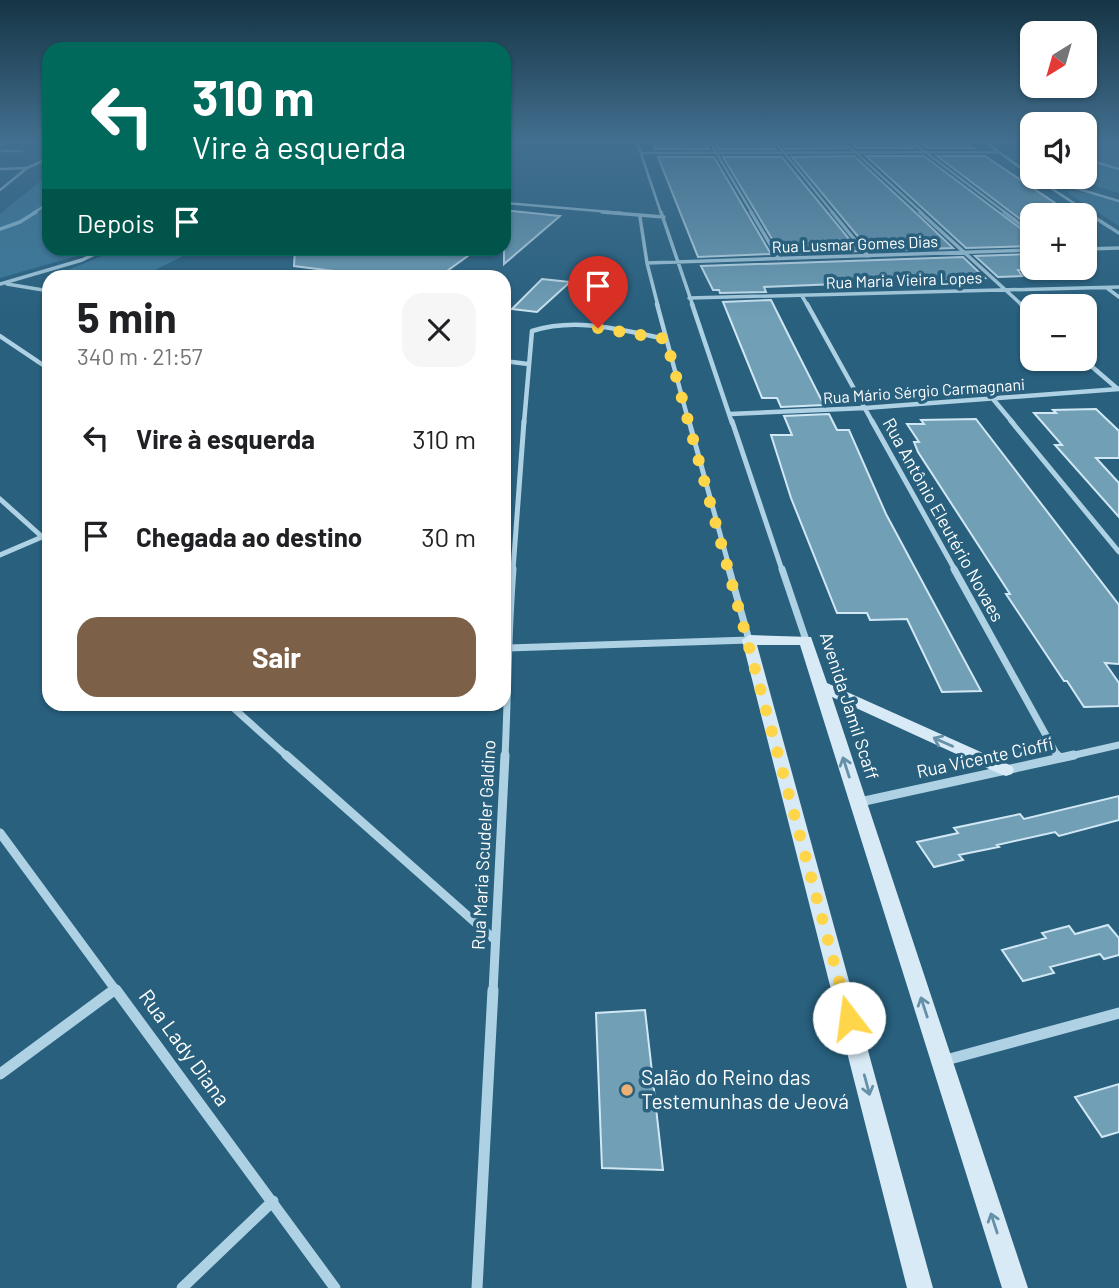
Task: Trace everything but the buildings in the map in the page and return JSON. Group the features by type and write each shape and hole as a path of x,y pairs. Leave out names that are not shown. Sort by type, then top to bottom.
{"street":[{"name":"Avenida Jamil Scaff","path":"657,199 806,640 1015,1288"},
{"path":"744,199 779,259"},
{"path":"822,199 868,256"},
{"path":"906,199 1020,303"},
{"path":"987,199 1020,224"},
{"path":"1068,199 1119,233"},
{"path":"511,204 664,218"},
{"path":"639,217 647,263 666,339 749,640 920,1288"},
{"path":"1097,249 1119,248"},
{"name":"Rua Lusmar Gomes Dias","path":"647,263 1020,251"},
{"path":"47,270 90,256"},
{"path":"1,283 42,271"},
{"path":"1,283 42,289"},
{"name":"Rua Maria Vieira Lopes","path":"690,298 1119,287"},
{"path":"1107,288 1119,297"},
{"name":"Rua Antônio Eleutério Novaes","path":"802,296 1059,758"},
{"name":"Rua Maria Scudeler Galdino","path":"511,584 528,364 533,331 549,324 566,323 666,339"},
{"path":"0,336 42,364"},
{"path":"511,362 528,364"},
{"path":"1097,371 1119,389"},
{"name":"Rua Mário Sérgio Carmagnani","path":"730,414 865,408 1119,389"},
{"path":"993,399 1119,552"},
{"path":"0,499 42,532"},
{"path":"0,555 42,537"},
{"path":"511,649 806,640"},
{"path":"820,687 1006,770"},
{"path":"237,711 495,940"},
{"name":"Rua Maria Scudeler Galdino","path":"477,1288 507,711"},
{"name":"Rua Vicente Cioffi","path":"858,802 1119,745"},
{"name":"Rua Lady Diana","path":"1,834 335,1288"},
{"path":"0,1074 116,989"},
{"path":"942,1062 1119,1013"},
{"path":"182,1288 273,1201"}],"shaded area":[{"path":"18,199 42,199 42,256 77,256 0,278 0,214"},
{"path":"1078,199 1108,199 1119,202 1119,226 1097,212 1097,203 1084,203"},
{"path":"102,256 183,256 155,270 68,270"}],"waterway":[{"path":"33,213 42,207"},
{"path":"0,229 20,222 36,212"}],"place":[{"name":"Salão do Reino das Testemunhas de Jeová","path":"627,1090"}],"route":[{"path":"598,328 666,339 849,1018"}]}
